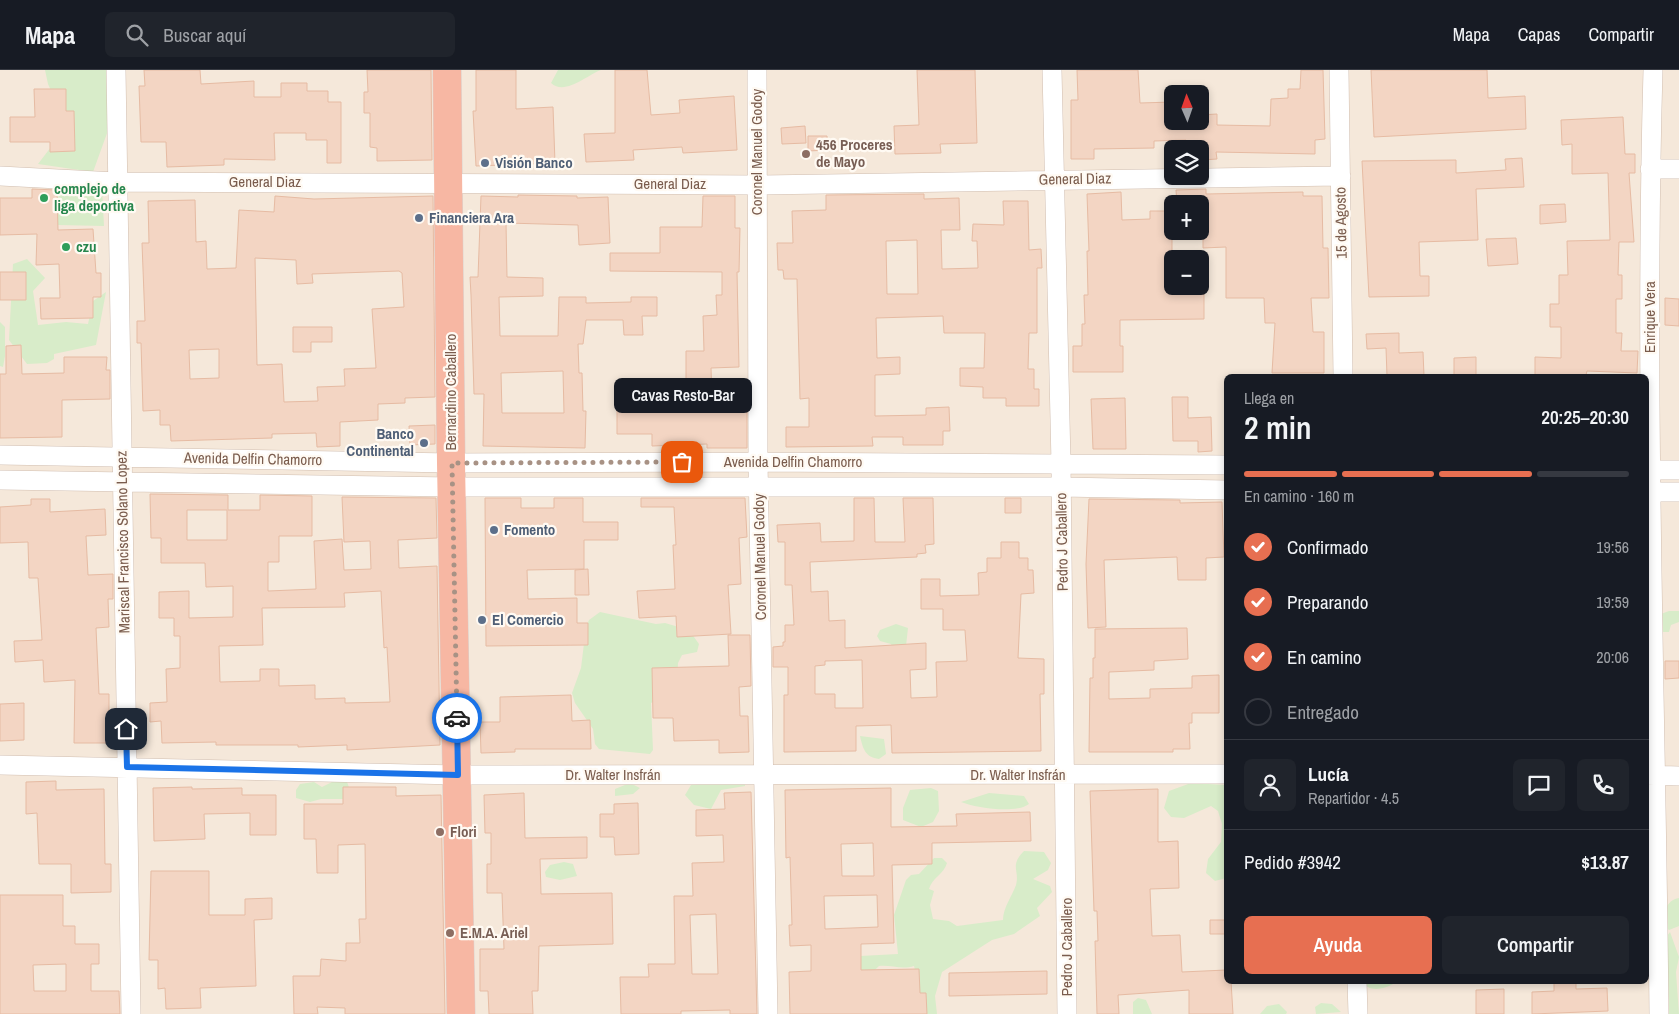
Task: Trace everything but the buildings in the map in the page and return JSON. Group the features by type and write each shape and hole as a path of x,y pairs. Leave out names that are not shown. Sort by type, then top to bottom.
{"highway":[{"name":"Bernardino Caballero","path":"448,70 452,475 461,1014"}],"street":[{"name":"Mariscal Francisco Solano Lopez","path":"116,70 116,182 130,1014"},
{"name":"Coronel Manuel Godoy","path":"757,70 758,462 768,1014"},
{"name":"Pedro J Caballero","path":"1052,70 1061,463 1067,1014"},
{"name":"15 de Agosto","path":"1339,70 1343,374"},
{"name":"Enrique Vera","path":"1649,374 1650,169 1653,70"},
{"path":"1650,169 1679,169"},
{"name":"General Diaz","path":"0,176 116,182 758,185 1340,176"},
{"name":"Avenida Delfin Chamorro","path":"0,455 122,457 452,475 759,487 1061,487 1224,490"},
{"name":"Avenida Delfin Chamorro","path":"0,480 122,482 452,475 758,462 1224,465"},
{"path":"1649,470 1679,470"},
{"path":"1649,492 1679,492"},
{"name":"Enrique Vera","path":"1649,563 1652,775 1659,1014"},
{"name":"Dr. Walter Insfrán","path":"0,765 458,775 1224,774"},
{"path":"1652,775 1679,776"},
{"path":"1357,984 1358,1014"}],"shaded area":[{"path":"0,70 1679,70 1679,1014 0,1014"}],"green space":[{"path":"45,70 106,70 112,75 110,125 93,172 38,164 67,126 48,84"},
{"path":"558,70 601,70 576,83 563,87 551,83"},
{"path":"57,188 102,188 104,226 58,225"},
{"path":"27,259 45,278 33,291 38,325 66,322 88,324 93,301 106,292 96,345 54,354 54,359 47,363 27,364 9,340 13,264"},
{"path":"0,322 5,327 3,367 0,366"},
{"path":"1669,611 1679,611 1679,622 1671,625 1669,632 1661,632 1661,614"},
{"path":"600,612 656,624 665,623 689,630 699,644 697,652 682,655 678,663 677,686 651,703 653,750 650,754 599,749 595,744 593,729 575,703 572,693 581,668 586,627 589,620"},
{"path":"896,624 908,628 906,646 892,647 891,644 880,641 877,636 880,630"},
{"path":"860,736 884,739 886,754 879,759 868,754"},
{"path":"340,778 346,779 351,793 347,799 321,799 310,802 296,798 296,790 300,784 314,782 322,787"},
{"path":"734,780 745,783 745,786 721,790 711,809 694,805 685,795 691,785"},
{"path":"630,783 640,788 633,794 615,796 615,789"},
{"path":"1191,783 1224,785 1224,879 1215,881 1206,873 1208,859 1221,842 1222,824 1218,811 1211,806 1184,818 1171,817 1164,808 1169,791"},
{"path":"931,788 938,791 939,811 933,822 921,827 903,820 903,808 910,790"},
{"path":"989,793 1024,796 1029,804 1015,809 1006,809 986,808 961,802"},
{"path":"1024,851 1044,852 1051,863 1048,870 1033,879 1050,886 1052,892 1037,908 1040,916 1014,934 992,940 942,972 935,996 937,1014 928,1014 918,1010 919,987 914,966 905,968 879,966 855,989 860,956 898,954 894,915 906,880 911,875 919,874 934,858 942,858 947,863 929,889 934,891 930,905 933,919 949,921 957,926 1003,920 1006,907 1016,885 1016,864"},
{"path":"564,862 573,864 577,876 560,880 546,877 545,872 550,865"},
{"path":"1679,898 1679,926 1669,930 1661,924 1663,916 1668,904"},
{"path":"1670,932 1679,957 1676,972 1679,1014 1669,1014 1669,1000 1662,976 1661,944"},
{"path":"1393,984 1385,988 1376,989 1364,985"},
{"path":"1138,998 1146,1000 1152,1014 1133,1014 1133,1002"},
{"path":"1321,1003 1332,1004 1341,1012 1316,1014 1315,1007"},
{"path":"1279,1004 1287,1012 1286,1014 1260,1014 1267,1006"}],"way so far":[{"path":"457,718 452,463 682,462"}],"place":[{"name":"456 Proceres de Mayo","path":"806,154"},
{"name":"Visión Banco","path":"485,163"},
{"name":"complejo de liga deportiva","path":"44,198"},
{"name":"Financiera Ara","path":"419,218"},
{"name":"czu","path":"66,247"},
{"name":"Banco Continental","path":"424,443"},
{"name":"Cavas Resto-Bar","path":"682,462"},
{"name":"Fomento","path":"494,530"},
{"name":"El Comercio","path":"482,620"},
{"name":"Flori","path":"440,832"},
{"name":"E.M.A. Ariel","path":"450,933"}],"route":[{"path":"126,729 127,767 458,775 457,718"}]}
